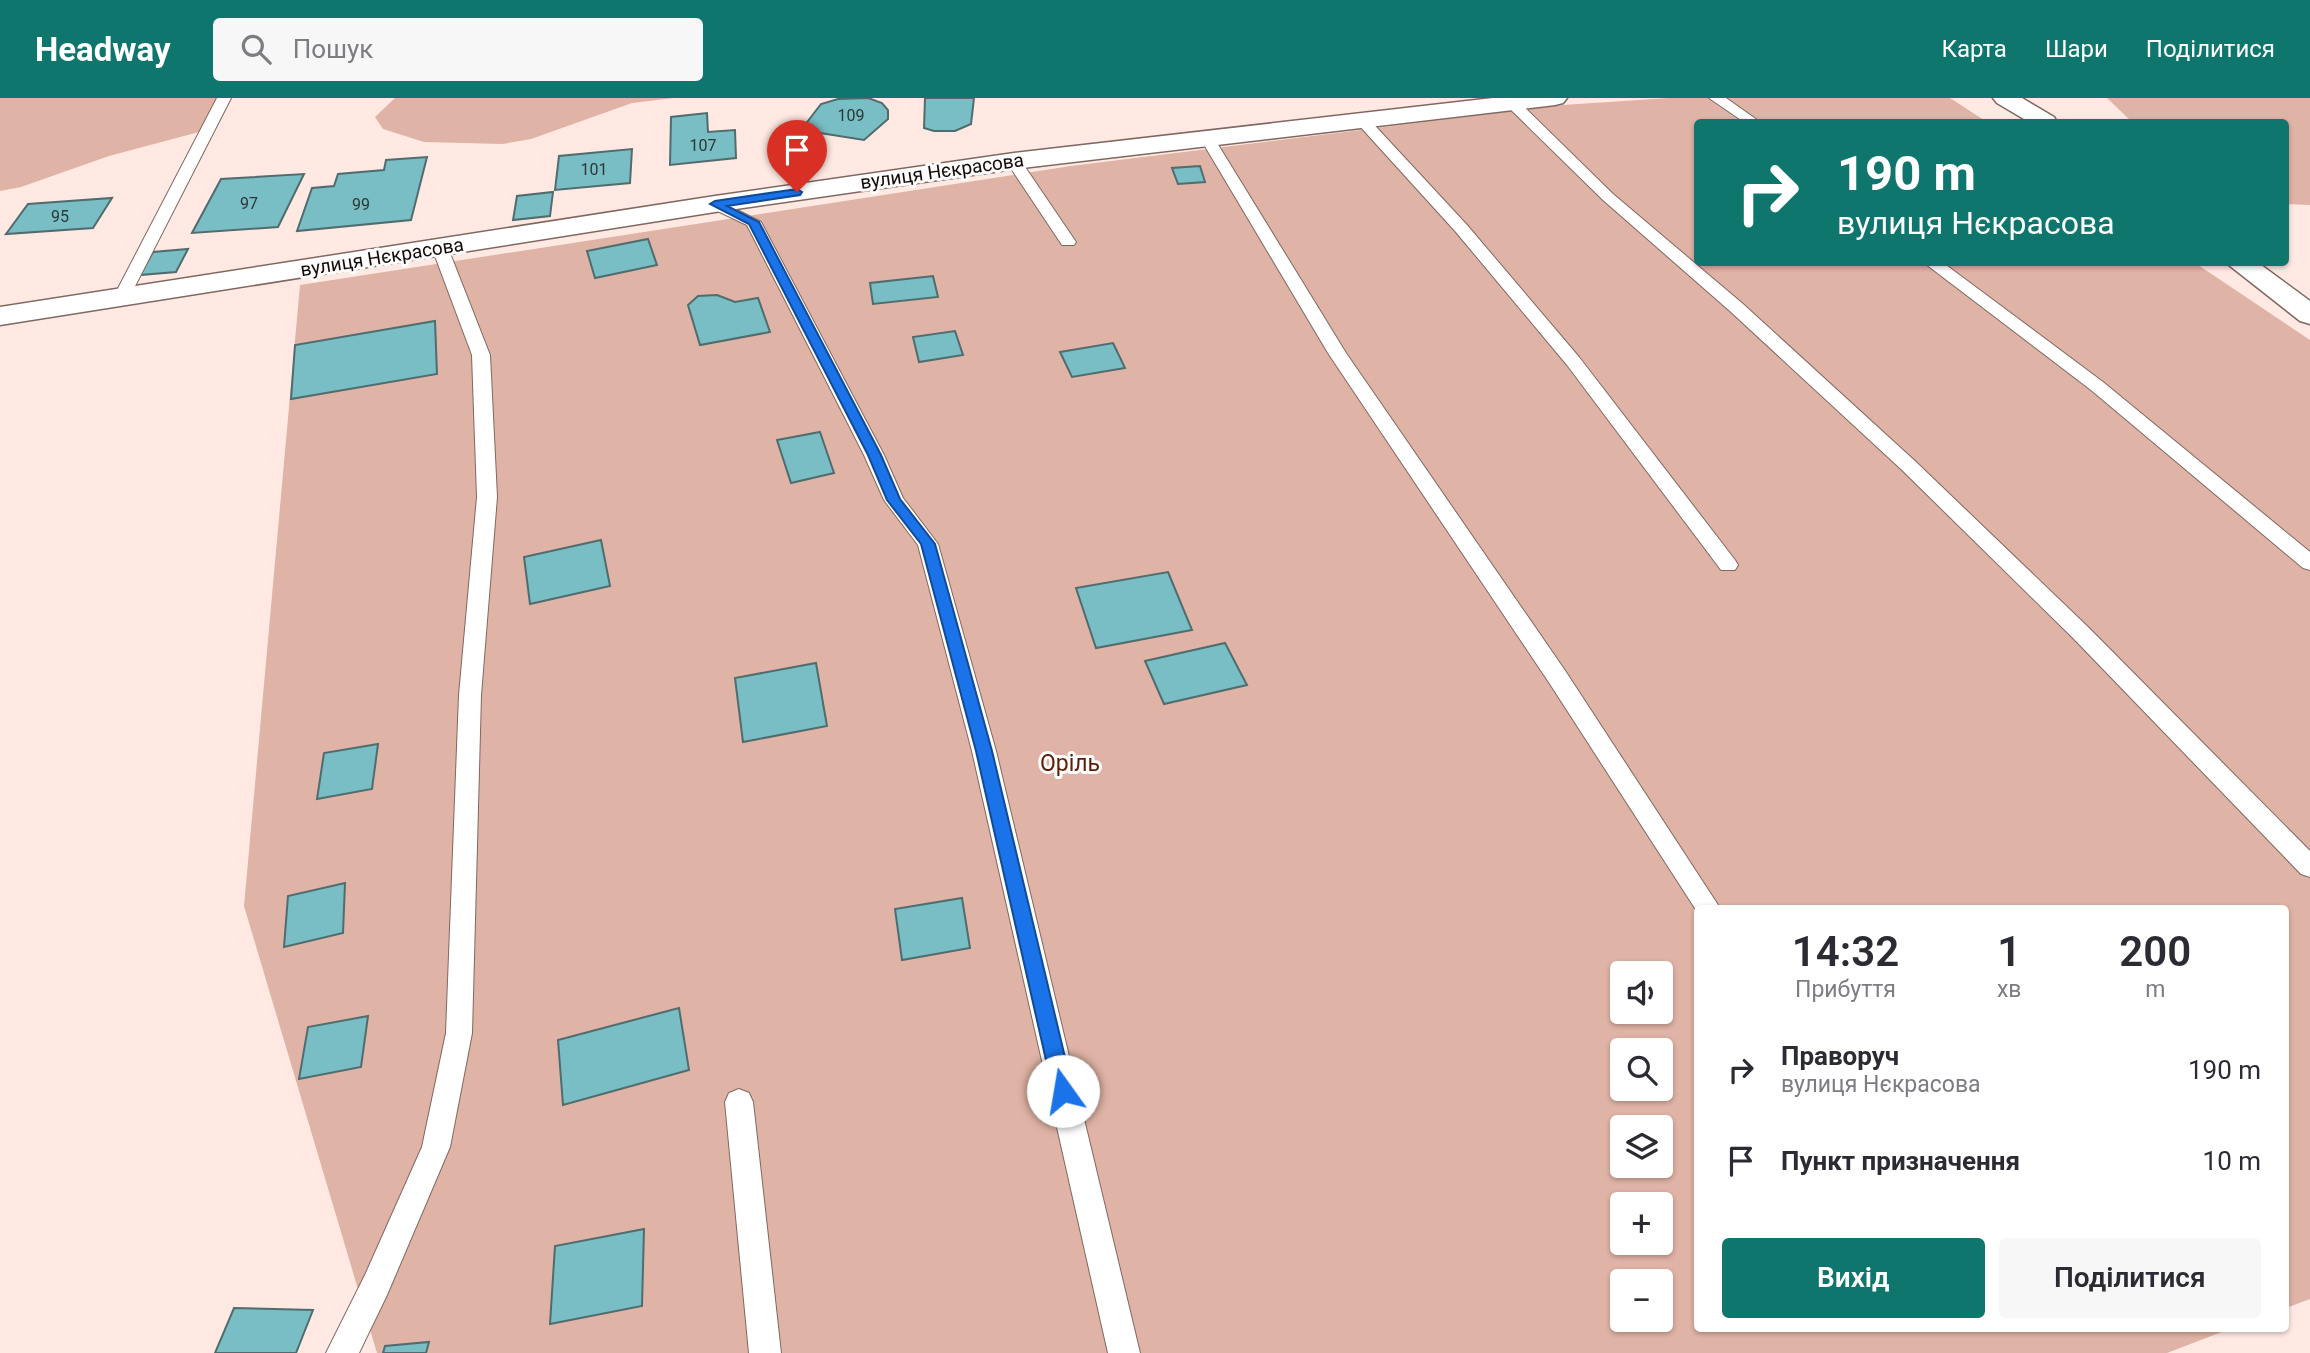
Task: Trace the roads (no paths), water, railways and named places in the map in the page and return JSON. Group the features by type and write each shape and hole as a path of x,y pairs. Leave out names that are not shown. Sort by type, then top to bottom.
{"street":[{"name":"вулиця Нєкрасова","path":"4,320 121,298 715,204 1014,161 1555,98"},
{"path":"2005,98 2040,119"},
{"path":"2244,266 2310,315"}],"lane":[{"path":"121,298 223,98"},
{"path":"1716,98 1748,119"},
{"path":"1511,103 1608,197 1737,308 1909,466 2081,634 2310,867"},
{"path":"1361,119 1461,228 1573,361 1728,565"},
{"path":"1207,138 1337,353 1558,678 1706,905"},
{"path":"1014,161 1068,242"},
{"path":"715,204 753,222 874,455 894,500 928,544 984,751 1124,1353"},
{"path":"342,1353 376,1285 436,1147 460,1033 470,695 487,498 481,355 440,248"},
{"path":"1936,266 2097,386 2310,564"},
{"path":"739,1102 765,1353"}],"park label":[{"name":"Оріль","path":"1070,763"}]}
